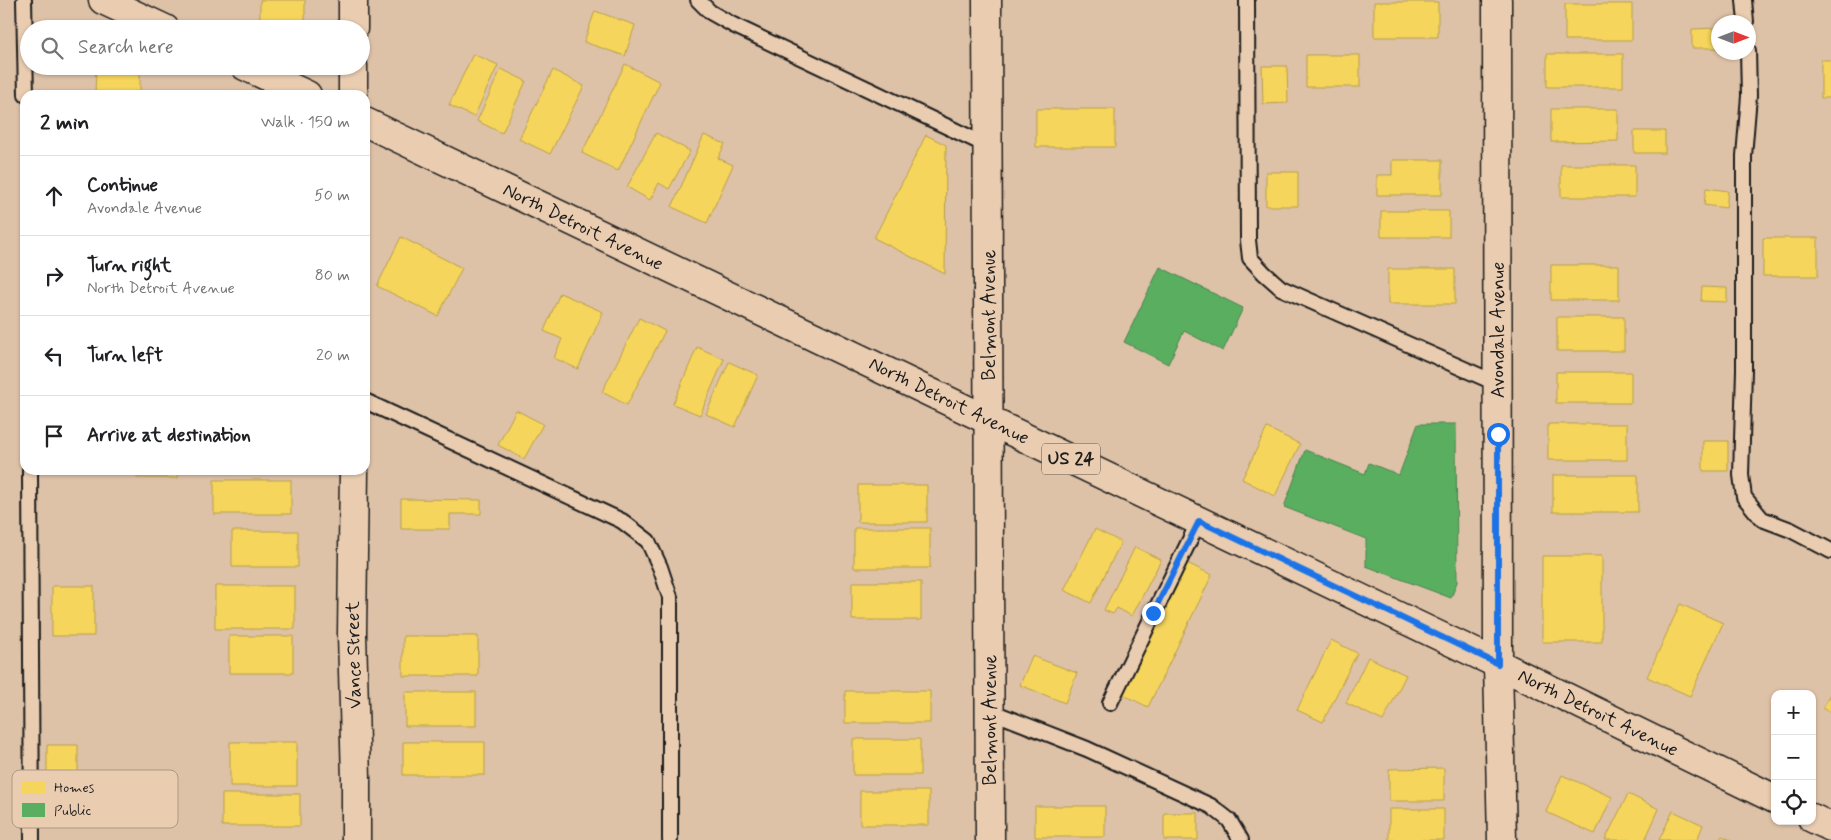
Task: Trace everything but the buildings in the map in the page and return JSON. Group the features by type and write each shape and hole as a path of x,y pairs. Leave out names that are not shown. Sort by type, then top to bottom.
{"street":[{"path":"103,0 146,20"},
{"path":"353,0 353,20"},
{"name":"Belmont Avenue","path":"987,0 990,840"},
{"name":"Avondale Avenue","path":"1497,0 1498,664 1502,840"},
{"path":"264,75 296,90"},
{"path":"353,75 354,90"},
{"name":"North Detroit Avenue","path":"370,124 1498,664 1771,797"},
{"name":"Vance Street","path":"354,475 352,634 356,840"},
{"path":"1816,820 1831,827"}],"lane":[{"path":"24,0 24,20"},
{"path":"698,0 710,12 733,25 988,146"},
{"path":"1247,0 1248,240 1250,258 1281,288 1498,384"},
{"path":"1744,0 1745,15"},
{"path":"1748,60 1749,96 1744,156 1744,370 1741,475 1744,497 1762,518 1791,530 1831,551"},
{"path":"26,75 26,90"},
{"path":"370,403 622,521 648,541 660,567 670,597 670,840"},
{"path":"30,475 32,770"},
{"path":"1110,704 1199,521"},
{"path":"990,711 1087,749 1211,806 1229,820 1241,840"}],"route":[{"path":"1153,613 1199,521 1498,664 1498,434"}]}
